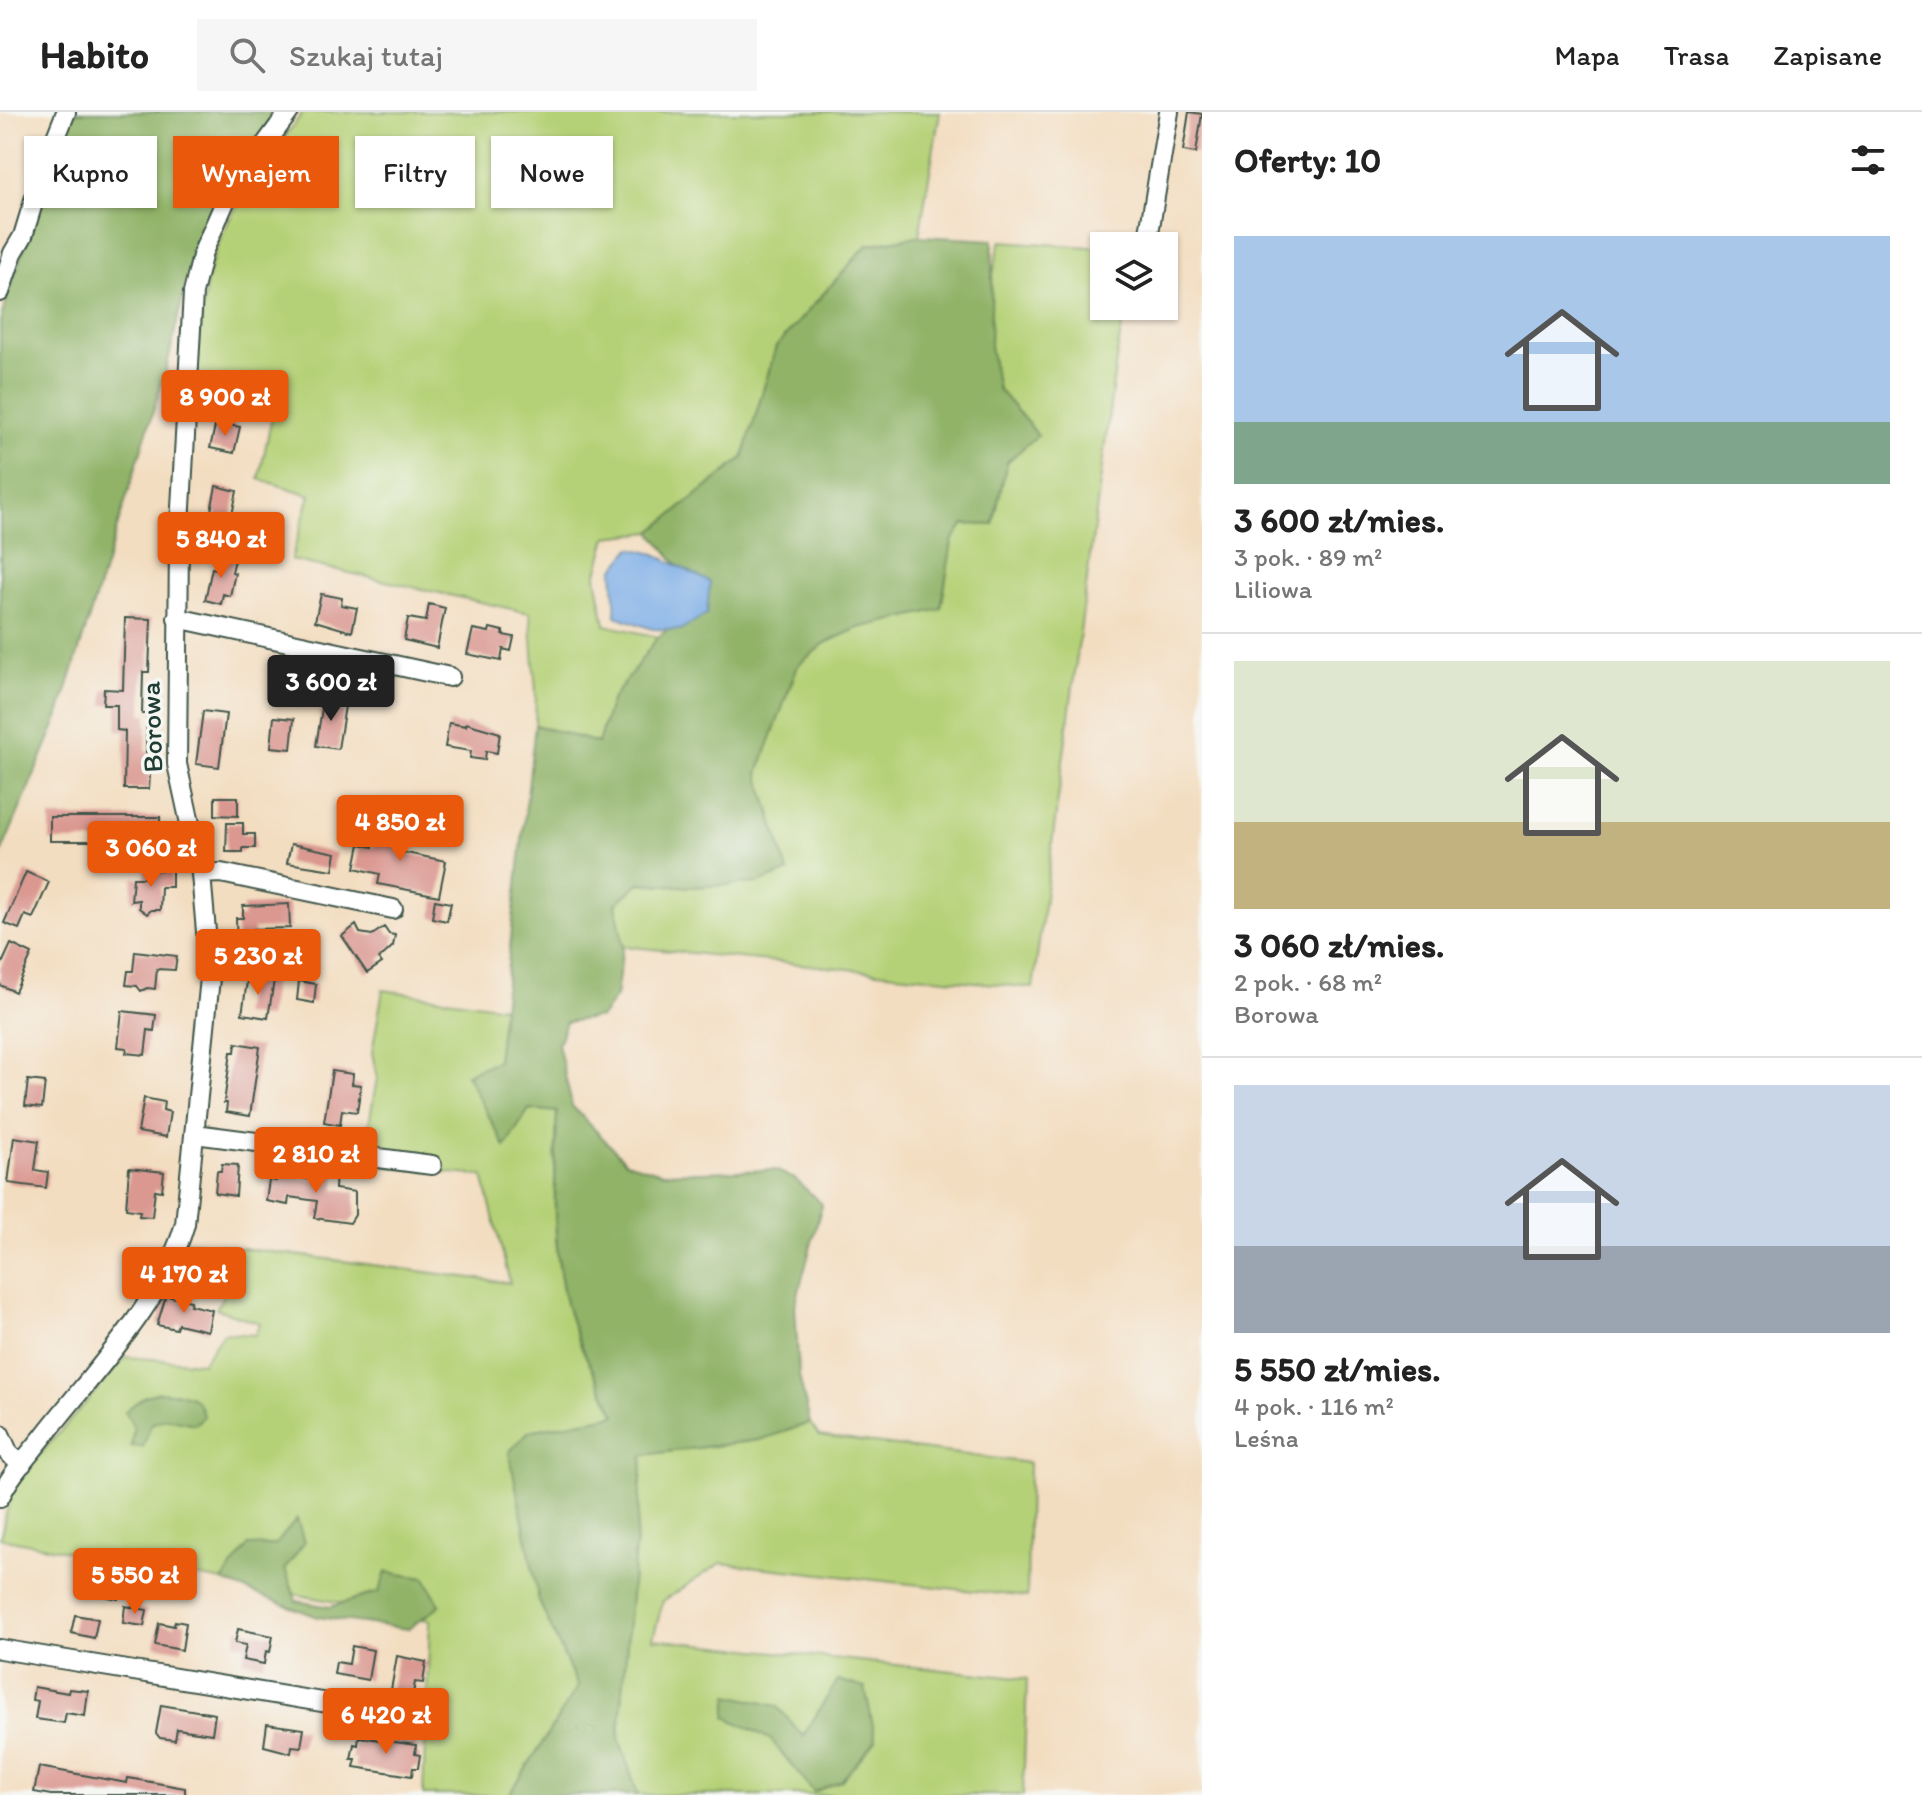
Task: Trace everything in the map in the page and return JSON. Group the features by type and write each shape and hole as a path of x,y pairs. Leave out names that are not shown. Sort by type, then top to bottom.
{"street":[{"path":"0,292 66,112"},
{"name":"Borowa","path":"0,1497 22,1464 133,1323 171,1258 185,1224 210,978 201,874 177,764 177,618 193,293 203,252 228,195 289,112"},
{"path":"1149,232 1169,112"},
{"path":"177,618 450,677"},
{"path":"201,874 221,873 393,909"},
{"path":"195,1134 432,1165"},
{"path":"0,1434 9,1454 22,1464"},
{"path":"0,1649 419,1718"}],"green space":[{"path":"73,112 277,112 261,136 173,136 173,208 217,208 194,249 166,370 58,718 0,856 0,321 39,208 157,208 157,136 64,136"},
{"path":"303,112 940,112 919,236 867,245 776,347 743,458 651,532 607,537 596,577 605,625 658,637 611,701 598,743 535,725 536,692 530,613 291,560 310,495 259,479 276,397 193,381 207,279 218,244 236,208 339,208 339,136 286,136"},
{"path":"919,236 993,240 990,346 998,389 1038,435 1007,462 993,525 964,524 952,541 941,609 858,628 825,643 798,665 758,773 788,872 758,883 692,887 639,883 616,904 623,946 616,996 601,1017 566,1022 558,1044 572,1106 626,1162 662,1173 775,1170 795,1179 822,1204 795,1306 799,1376 810,1423 759,1440 643,1455 619,1738 638,1795 509,1795 578,1687 539,1601 509,1452 529,1431 616,1415 576,1332 561,1279 555,1208 557,1112 529,1109 505,1147 466,1074 497,1061 535,725 598,743 611,701 658,637 705,599 651,532 743,458 776,347 867,245"},
{"path":"1001,241 1090,247 1090,320 1123,320 1033,988 623,946 616,904 639,883 692,887 787,872 758,773 798,665 825,643 858,628 941,609 952,541 964,524 993,525 1007,462 1037,435 1005,400 993,373 989,314"},
{"path":"383,990 504,1007 497,1061 467,1074 505,1146 529,1109 557,1112 555,1208 561,1280 576,1332 616,1416 529,1431 539,1601 578,1687 509,1795 423,1795 430,1620 422,1619 440,1605 379,1592 342,1603 294,1594 285,1569 303,1543 248,1547 222,1581 0,1538 12,1491 126,1357 202,1363 223,1333 255,1335 260,1323 216,1309 225,1293 172,1270 189,1241 510,1283 483,1176 356,1164 364,1151 377,1079 372,1052"},
{"path":"160,1392 193,1398 198,1402 203,1417 195,1424 166,1418 151,1424 143,1447 131,1446 134,1428 125,1411 145,1396"},
{"path":"810,1423 819,1436 1029,1463 1027,1597 721,1563 663,1601 653,1639 1027,1679 1023,1795 638,1795 619,1738 643,1455 759,1440"},
{"path":"297,1519 304,1543 285,1569 296,1601 330,1607 379,1592 386,1572 425,1578 440,1605 408,1629 318,1617 222,1581 248,1546 275,1545"},
{"path":"838,1680 865,1688 876,1740 841,1781 814,1792 770,1739 726,1717 729,1695 777,1706 803,1736"}],"water":[{"path":"631,548 655,554 710,582 707,614 680,630 652,629 616,616 613,570"}],"building":[{"path":"1189,112 1202,114 1196,153 1183,151"},
{"path":"215,393 230,396 226,414 211,411"},
{"path":"216,422 240,427 234,453 210,448"},
{"path":"216,486 237,491 227,539 212,536 217,512 211,511"},
{"path":"218,555 235,559 230,596 223,594 221,604 205,600"},
{"path":"321,594 342,598 341,605 357,608 352,632 315,621"},
{"path":"429,604 445,608 437,648 404,640 408,618 426,621"},
{"path":"125,618 151,619 149,672 143,672 142,714 147,714 146,752 150,752 151,762 149,789 124,789 125,731 117,730 117,705 103,705 104,689 123,690"},
{"path":"490,628 514,637 511,651 503,649 501,661 467,654 473,629 489,632"},
{"path":"324,696 346,700 338,749 316,746"},
{"path":"203,711 226,714 219,767 196,764"},
{"path":"274,717 294,719 291,749 271,747"},
{"path":"449,723 466,726 466,723 500,733 497,753 486,751 485,760 470,758 471,751 445,747"},
{"path":"215,797 238,797 238,816 215,815"},
{"path":"50,817 160,817 160,841 50,841"},
{"path":"378,822 404,827 401,852 446,861 439,896 378,884 380,874 355,868 360,844 373,847"},
{"path":"227,823 243,823 243,834 255,834 255,848 226,852"},
{"path":"291,844 336,853 333,870 287,863"},
{"path":"145,870 172,870 172,887 161,887 160,910 151,910 147,914 139,908 139,900 131,901 133,878 145,878"},
{"path":"26,872 49,882 33,918 25,915 19,929 4,923"},
{"path":"435,900 451,903 447,921 432,918"},
{"path":"289,904 290,928 254,929 255,947 237,948 236,918 243,918 243,906"},
{"path":"356,925 360,933 372,935 384,927 389,934 395,935 393,946 379,959 382,963 367,973 342,936"},
{"path":"11,944 32,954 15,992 0,985 0,968"},
{"path":"135,951 177,956 175,970 157,969 155,989 141,991 137,986 126,985 128,971 133,971"},
{"path":"248,975 274,980 268,1018 242,1014"},
{"path":"299,981 316,984 314,1003 297,1000"},
{"path":"122,1011 156,1015 154,1031 148,1030 145,1055 126,1053 127,1048 118,1047"},
{"path":"236,1043 260,1047 250,1116 226,1112 227,1103 224,1103 231,1052 235,1052"},
{"path":"332,1071 353,1074 352,1084 361,1085 357,1112 342,1110 340,1125 324,1122"},
{"path":"28,1080 45,1082 42,1108 25,1106"},
{"path":"144,1098 164,1102 163,1110 170,1112 166,1137 138,1132"},
{"path":"14,1137 39,1141 35,1170 48,1172 46,1188 8,1183"},
{"path":"222,1164 238,1165 236,1196 215,1193 217,1171 221,1171"},
{"path":"129,1168 164,1172 162,1191 155,1190 152,1217 139,1216 140,1211 126,1209"},
{"path":"320,1169 336,1170 335,1189 355,1192 355,1215 350,1223 314,1218 317,1201 289,1197 288,1205 266,1201 269,1180 276,1181 278,1174 318,1181"},
{"path":"166,1296 191,1301 190,1305 212,1310 208,1331 178,1324 176,1329 157,1325"},
{"path":"93,1573 121,1578 118,1599 90,1593"},
{"path":"125,1606 147,1610 144,1626 123,1623"},
{"path":"75,1615 98,1619 94,1638 71,1633"},
{"path":"175,1621 186,1623 182,1650 155,1645 159,1623 174,1626"},
{"path":"238,1629 273,1636 264,1664 243,1660 246,1645 235,1643"},
{"path":"352,1646 373,1650 368,1680 334,1674 336,1662 349,1664"},
{"path":"397,1656 426,1662 423,1683 415,1682 413,1694 391,1690"},
{"path":"34,1687 68,1693 69,1689 88,1691 85,1716 66,1713 64,1723 35,1719 38,1701 32,1700"},
{"path":"161,1705 215,1714 212,1734 177,1729 175,1740 160,1738 156,1733"},
{"path":"267,1724 304,1729 301,1747 292,1746 291,1753 264,1746"},
{"path":"359,1737 416,1745 415,1754 420,1755 418,1768 413,1768 412,1776 354,1767 356,1759 351,1759"},
{"path":"39,1767 127,1783 128,1778 185,1788 185,1795 51,1795 34,1792"}]}
